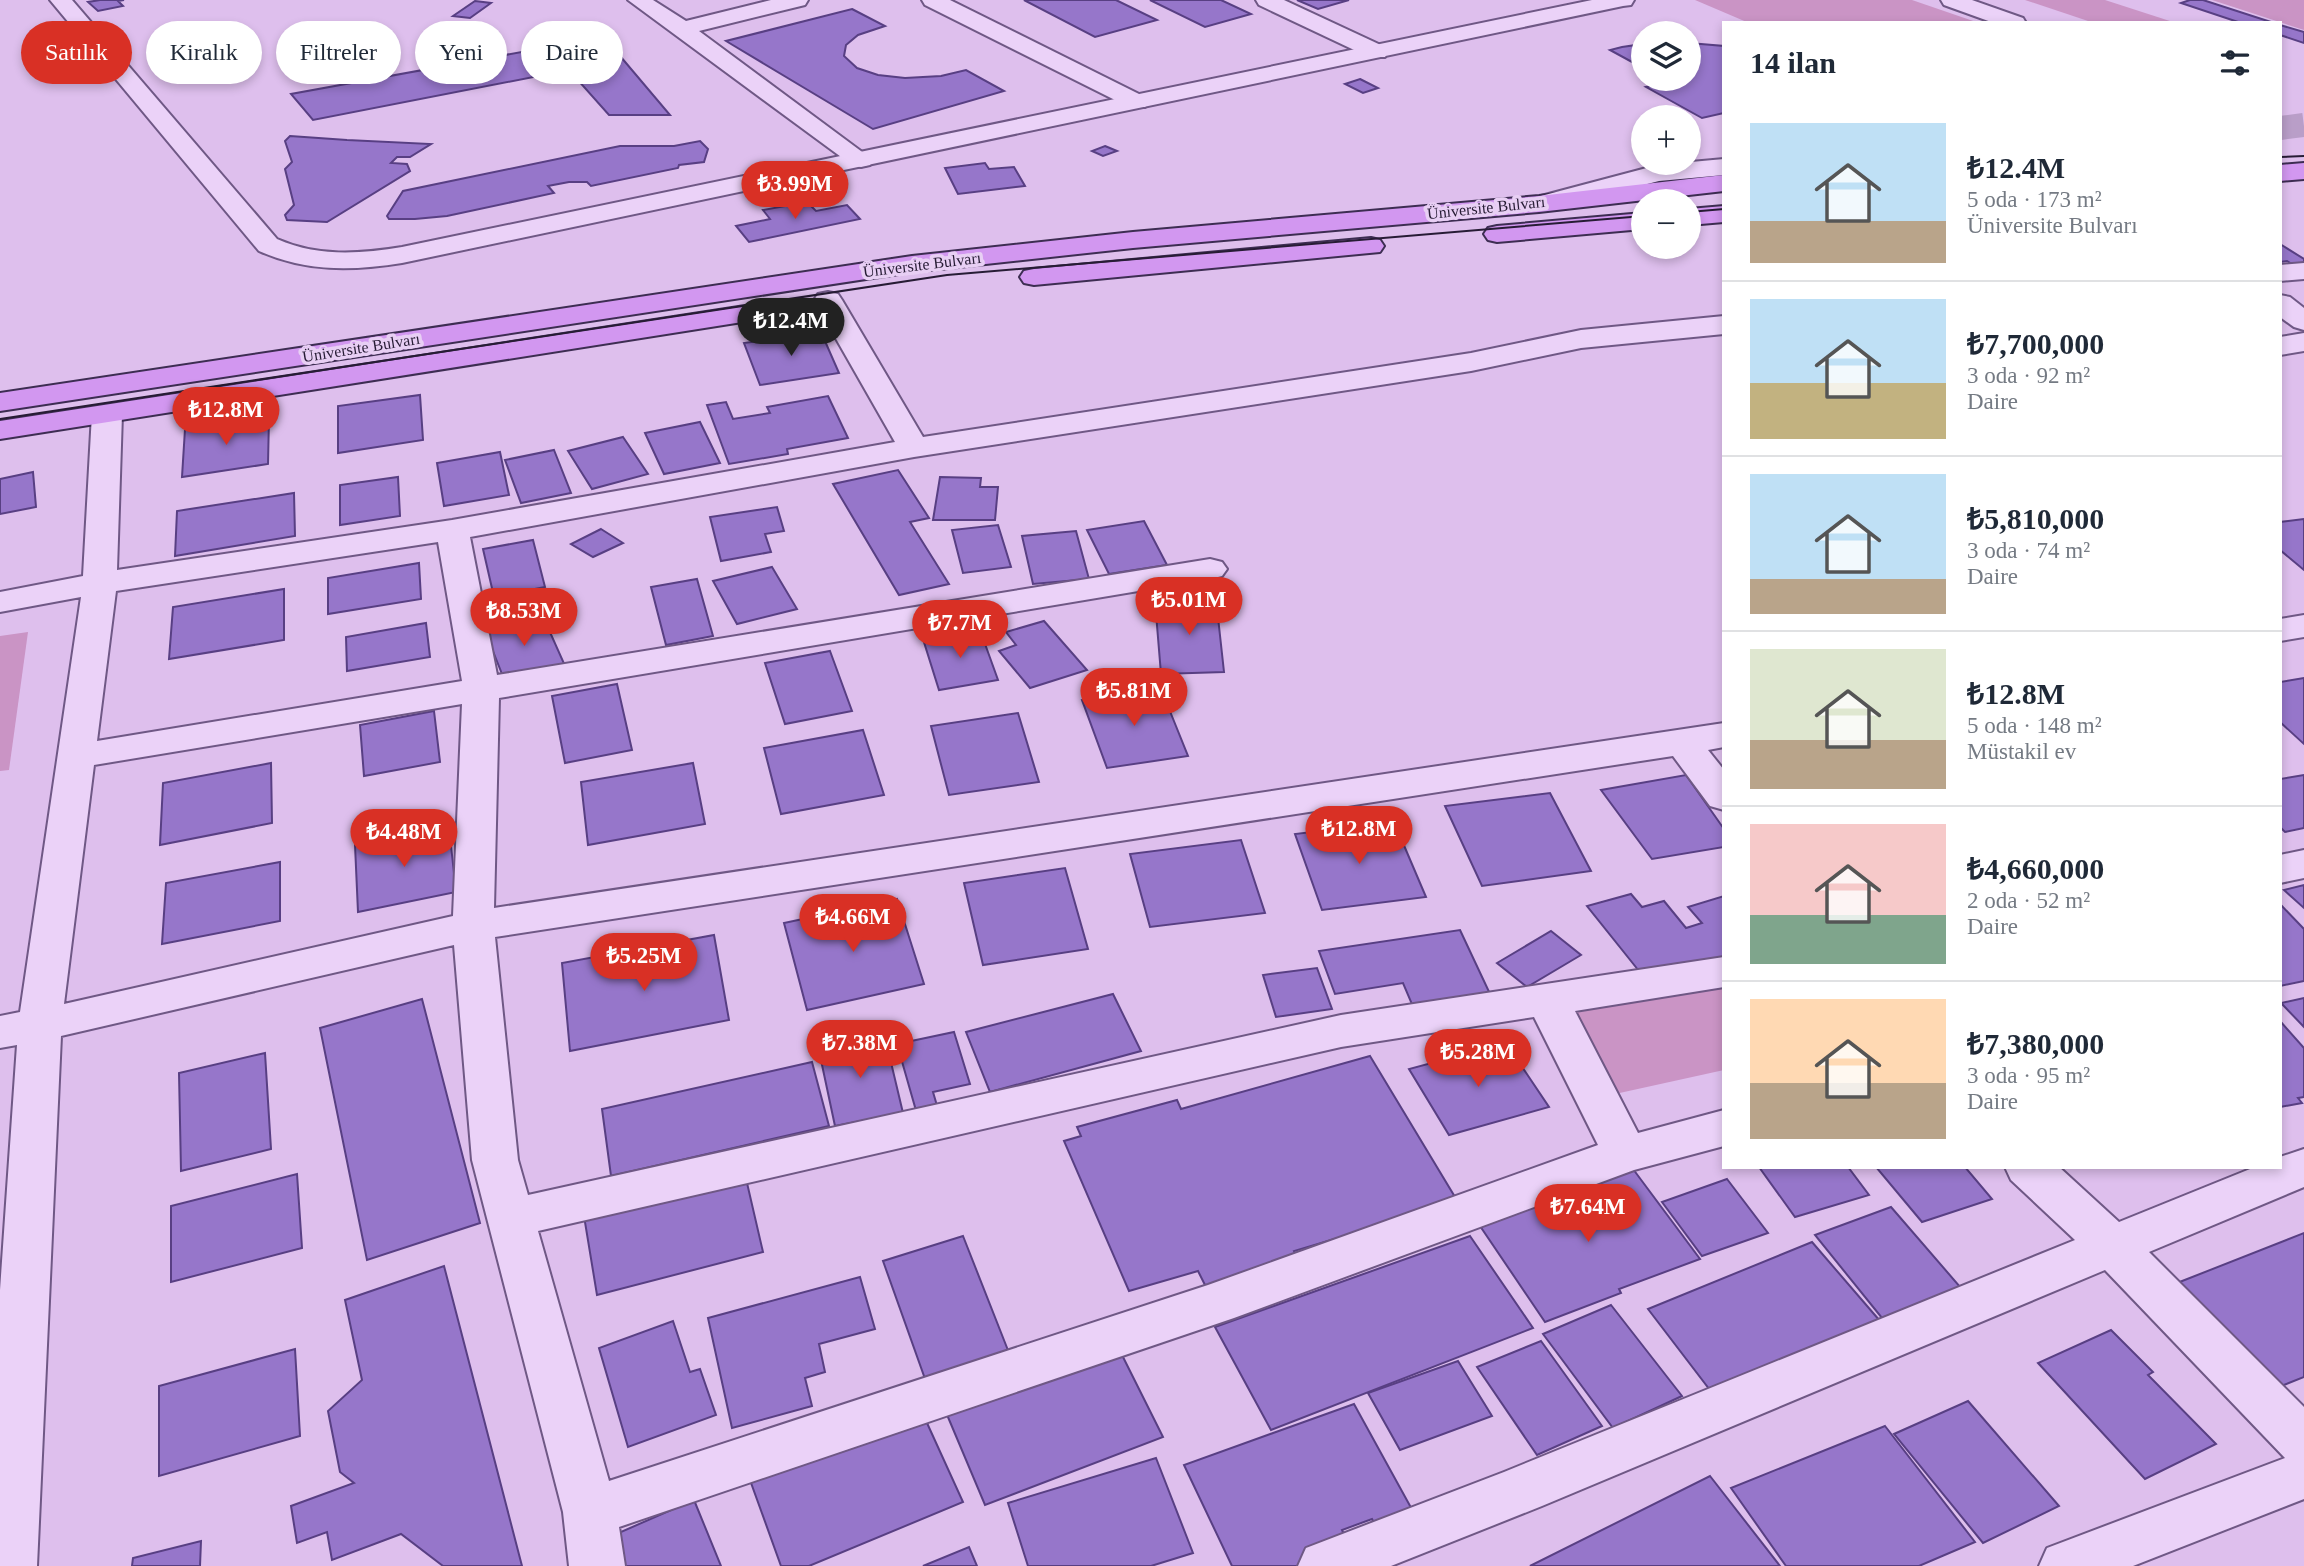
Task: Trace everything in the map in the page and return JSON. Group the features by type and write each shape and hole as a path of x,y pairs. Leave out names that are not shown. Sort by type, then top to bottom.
{"main road":[{"path":"2282,173 2304,171"},
{"name":"Üniversite Bulvarı","path":"0,402 912,264 1133,240 1539,204 1722,183"},
{"path":"1701,216 1722,215"},
{"name":"Üniversite Bulvarı","path":"1005,281 1631,222"},
{"name":"Üniversite Bulvarı","path":"0,430 828,300 910,291"}],"street":[{"path":"61,0 268,245 296,257 335,262 380,259 1623,0"},
{"path":"639,0 861,160"},
{"path":"682,29 797,0"},
{"path":"933,0 1137,102"},
{"path":"1267,0 1377,52"},
{"path":"1952,0 2010,21"},
{"path":"1550,201 1658,173 1722,167"},
{"path":"2282,274 2304,271"},
{"path":"828,300 914,448"},
{"path":"2282,304 2304,321"},
{"path":"0,602 100,583 452,530 914,448 1471,362 1581,339 1722,325"},
{"path":"2282,346 2304,342"},
{"path":"9,1566 11,1321 20,1028 76,756 100,583 107,414"},
{"path":"452,530 481,688 473,926 495,1160 590,1512 597,1566"},
{"path":"76,756 1210,569"},
{"path":"2282,630 2304,626"},
{"path":"20,1028 473,926 1722,735"},
{"path":"1683,743 1722,794"},
{"path":"2282,869 2304,864"},
{"path":"511,1218 1341,1031 1722,972"},
{"path":"1547,999 1626,1154"},
{"path":"590,1512 1216,1303 1626,1154 1722,1129"},
{"path":"1326,1566 1523,1489 2304,1167"},
{"path":"2030,1169 2111,1245 2299,1476 2067,1566"}],"shaded area":[{"path":"1695,0 1912,0 1973,21 1744,21"},
{"path":"2025,0 2105,0 2170,21 2088,21"},
{"path":"2212,0 2304,0 2304,30"},
{"path":"28,632 9,770 0,771 0,636"},
{"path":"1722,984 1722,1070 1615,1094 1572,1006"}],"building":[{"path":"124,0 118,1 123,6 98,11 88,2"},
{"path":"1024,0 1116,0 1157,20 1095,37"},
{"path":"1150,0 1221,0 1251,14 1205,27"},
{"path":"1297,0 1349,0 1318,9"},
{"path":"2203,0 2268,21 2235,21 2181,3"},
{"path":"475,1 491,3 470,18 453,16"},
{"path":"852,9 885,26 858,35 846,45 844,56 857,68 878,75 905,78 941,76 966,70 1004,91 873,129 726,41"},
{"path":"2282,26 2304,32 2304,43 2282,36"},
{"path":"1701,44 1722,46 1722,113 1702,118 1701,105 1679,105 1653,91 1701,91"},
{"path":"1631,46 1631,61 1610,50"},
{"path":"521,52 521,79 507,82 507,55"},
{"path":"623,59 670,115 609,115 581,84 623,84"},
{"path":"415,71 415,84 497,84 313,120 291,94 346,84 401,84 401,74"},
{"path":"1360,79 1378,88 1363,93 1345,84"},
{"path":"290,136 431,144 410,157 397,157 391,163 407,164 410,171 327,222 287,220 285,215 294,205 285,169 292,162 285,141"},
{"path":"700,141 708,149 704,162 679,165 678,168 591,186 587,182 569,182 548,186 554,193 447,216 389,219 387,216 403,191 620,146 674,146"},
{"path":"1105,146 1117,151 1103,156 1092,151"},
{"path":"985,163 989,169 1014,167 1025,186 958,194 945,168"},
{"path":"807,202 816,211 847,205 860,219 749,242 736,226 770,219 763,210"},
{"path":"2282,245 2304,259 2304,267 2298,268 2287,261 2282,262"},
{"path":"821,332 839,373 760,385 744,343"},
{"path":"420,395 423,440 338,453 338,406"},
{"path":"828,396 848,438 787,449 788,454 729,464 707,405 726,402 733,419 770,413 767,407"},
{"path":"269,417 268,464 182,477 185,429"},
{"path":"700,422 720,463 664,474 645,433"},
{"path":"623,437 648,474 592,489 568,451"},
{"path":"554,450 571,493 521,503 505,460"},
{"path":"500,452 509,495 444,506 437,463"},
{"path":"898,470 929,518 910,522 949,584 899,595 833,484"},
{"path":"33,472 36,507 0,514 0,479"},
{"path":"398,477 400,516 340,525 340,485"},
{"path":"940,477 981,478 980,487 998,487 995,520 933,520"},
{"path":"294,493 295,536 175,556 177,511"},
{"path":"777,507 784,531 765,534 771,552 721,561 710,517"},
{"path":"2304,519 2304,570 2282,552 2282,522"},
{"path":"1144,521 1167,565 1109,574 1087,530"},
{"path":"998,525 1011,567 963,573 952,530"},
{"path":"601,529 623,543 593,557 571,544"},
{"path":"1076,531 1089,579 1033,584 1022,536"},
{"path":"533,540 545,587 494,597 483,549"},
{"path":"419,563 421,599 328,614 328,578"},
{"path":"772,567 797,609 737,624 713,581"},
{"path":"697,579 713,636 666,645 651,587"},
{"path":"284,589 284,640 169,659 173,607"},
{"path":"1216,599 1224,672 1161,674 1155,601"},
{"path":"541,612 566,668 506,684 483,626"},
{"path":"1044,621 1087,670 1030,688 999,651 1016,645 1006,632"},
{"path":"426,623 430,657 347,671 346,637"},
{"path":"980,630 998,680 939,690 923,639"},
{"path":"830,651 852,711 785,724 765,663"},
{"path":"2304,678 2304,744 2282,724 2282,682"},
{"path":"617,684 632,750 565,763 552,696"},
{"path":"1161,689 1188,756 1107,768 1082,700"},
{"path":"434,711 440,762 364,776 360,725"},
{"path":"1018,713 1039,782 949,795 931,726"},
{"path":"863,730 884,795 781,814 764,748"},
{"path":"271,763 272,823 160,845 163,783"},
{"path":"693,763 705,824 588,845 581,782"},
{"path":"1686,775 1722,826 1722,847 1652,859 1601,790"},
{"path":"2304,775 2304,828 2285,832 2282,829 2282,779"},
{"path":"1550,793 1591,871 1482,886 1445,806"},
{"path":"1394,822 1426,897 1322,910 1295,834"},
{"path":"449,827 456,892 358,912 355,845"},
{"path":"1241,840 1265,913 1150,927 1130,854"},
{"path":"280,862 280,921 162,944 166,883"},
{"path":"1065,868 1088,949 983,965 964,883"},
{"path":"2304,885 2304,908 2284,890"},
{"path":"1631,894 1642,907 1664,901 1686,928 1702,923 1688,907 1722,897 1722,963 1647,981 1587,906"},
{"path":"897,899 924,984 807,1010 784,923"},
{"path":"2282,906 2304,929 2304,981 2282,986"},
{"path":"1460,930 1491,996 1414,1009 1403,983 1335,994 1319,951"},
{"path":"1551,931 1581,955 1527,987 1497,963"},
{"path":"714,935 729,1020 570,1051 562,963"},
{"path":"1317,968 1332,1009 1276,1017 1263,975"},
{"path":"1113,994 1141,1051 990,1092 966,1032"},
{"path":"2304,998 2304,1027 2282,1004"},
{"path":"422,999 480,1223 367,1260 320,1028"},
{"path":"2282,1023 2304,1048 2304,1097 2298,1098 2302,1103 2282,1107"},
{"path":"954,1032 970,1084 933,1092 938,1109 917,1114 897,1044"},
{"path":"884,1033 903,1113 835,1126 818,1046"},
{"path":"1506,1043 1549,1107 1449,1135 1409,1069"},
{"path":"265,1053 271,1149 181,1171 179,1073"},
{"path":"1370,1056 1458,1202 1294,1251 1298,1259 1206,1287 1198,1271 1129,1291 1064,1141 1081,1136 1077,1127 1177,1100 1181,1109"},
{"path":"812,1062 829,1126 611,1176 602,1109"},
{"path":"1633,1169 1700,1259 1619,1289 1621,1293 1545,1322 1478,1223"},
{"path":"1760,1169 1850,1169 1869,1195 1795,1217"},
{"path":"1878,1169 1967,1169 1992,1199 1922,1222"},
{"path":"744,1170 763,1252 597,1295 583,1210"},
{"path":"297,1174 302,1248 171,1282 171,1206"},
{"path":"1727,1179 1768,1233 1702,1256 1662,1202"},
{"path":"1891,1207 1961,1288 1882,1318 1815,1235"},
{"path":"2304,1233 2304,1377 2271,1390 2172,1285"},
{"path":"963,1236 1013,1363 929,1390 883,1261"},
{"path":"1470,1236 1533,1328 1271,1430 1215,1327"},
{"path":"1812,1242 1880,1321 1713,1394 1648,1309"},
{"path":"444,1266 522,1566 443,1566 401,1534 332,1560 327,1532 297,1543 291,1506 354,1483 340,1472 328,1411 362,1380 345,1300"},
{"path":"860,1277 875,1329 819,1344 825,1372 805,1378 812,1406 732,1428 708,1318"},
{"path":"1611,1305 1682,1396 1613,1428 1543,1334"},
{"path":"673,1321 690,1372 700,1369 716,1415 628,1447 599,1348"},
{"path":"2111,1330 2153,1372 2148,1375 2216,1444 2145,1479 2038,1363"},
{"path":"1541,1341 1602,1426 1537,1455 1477,1367"},
{"path":"1118,1347 1163,1437 985,1505 945,1410"},
{"path":"295,1349 300,1436 159,1476 159,1386"},
{"path":"1458,1361 1492,1416 1400,1450 1368,1393"},
{"path":"1968,1401 2059,1506 1983,1543 1894,1434"},
{"path":"1354,1404 1420,1524 1383,1539 1372,1519 1342,1530 1351,1549 1305,1566 1232,1566 1184,1465"},
{"path":"922,1412 963,1502 809,1566 781,1566 750,1480"},
{"path":"1885,1426 1975,1542 1919,1566 1786,1566 1731,1488"},
{"path":"1156,1458 1193,1553 1151,1566 1028,1566 1008,1503"},
{"path":"1710,1476 1780,1566 1530,1566"},
{"path":"694,1500 721,1566 625,1566 614,1535"},
{"path":"201,1541 200,1566 132,1566 133,1558"},
{"path":"969,1547 977,1566 923,1566"}],"tunnel":[{"path":"2282,128 2304,125"}],"tram line":[{"path":"2282,157 2304,156"},
{"path":"1701,211 1722,209"},
{"path":"0,419 947,275 1631,217"}]}
